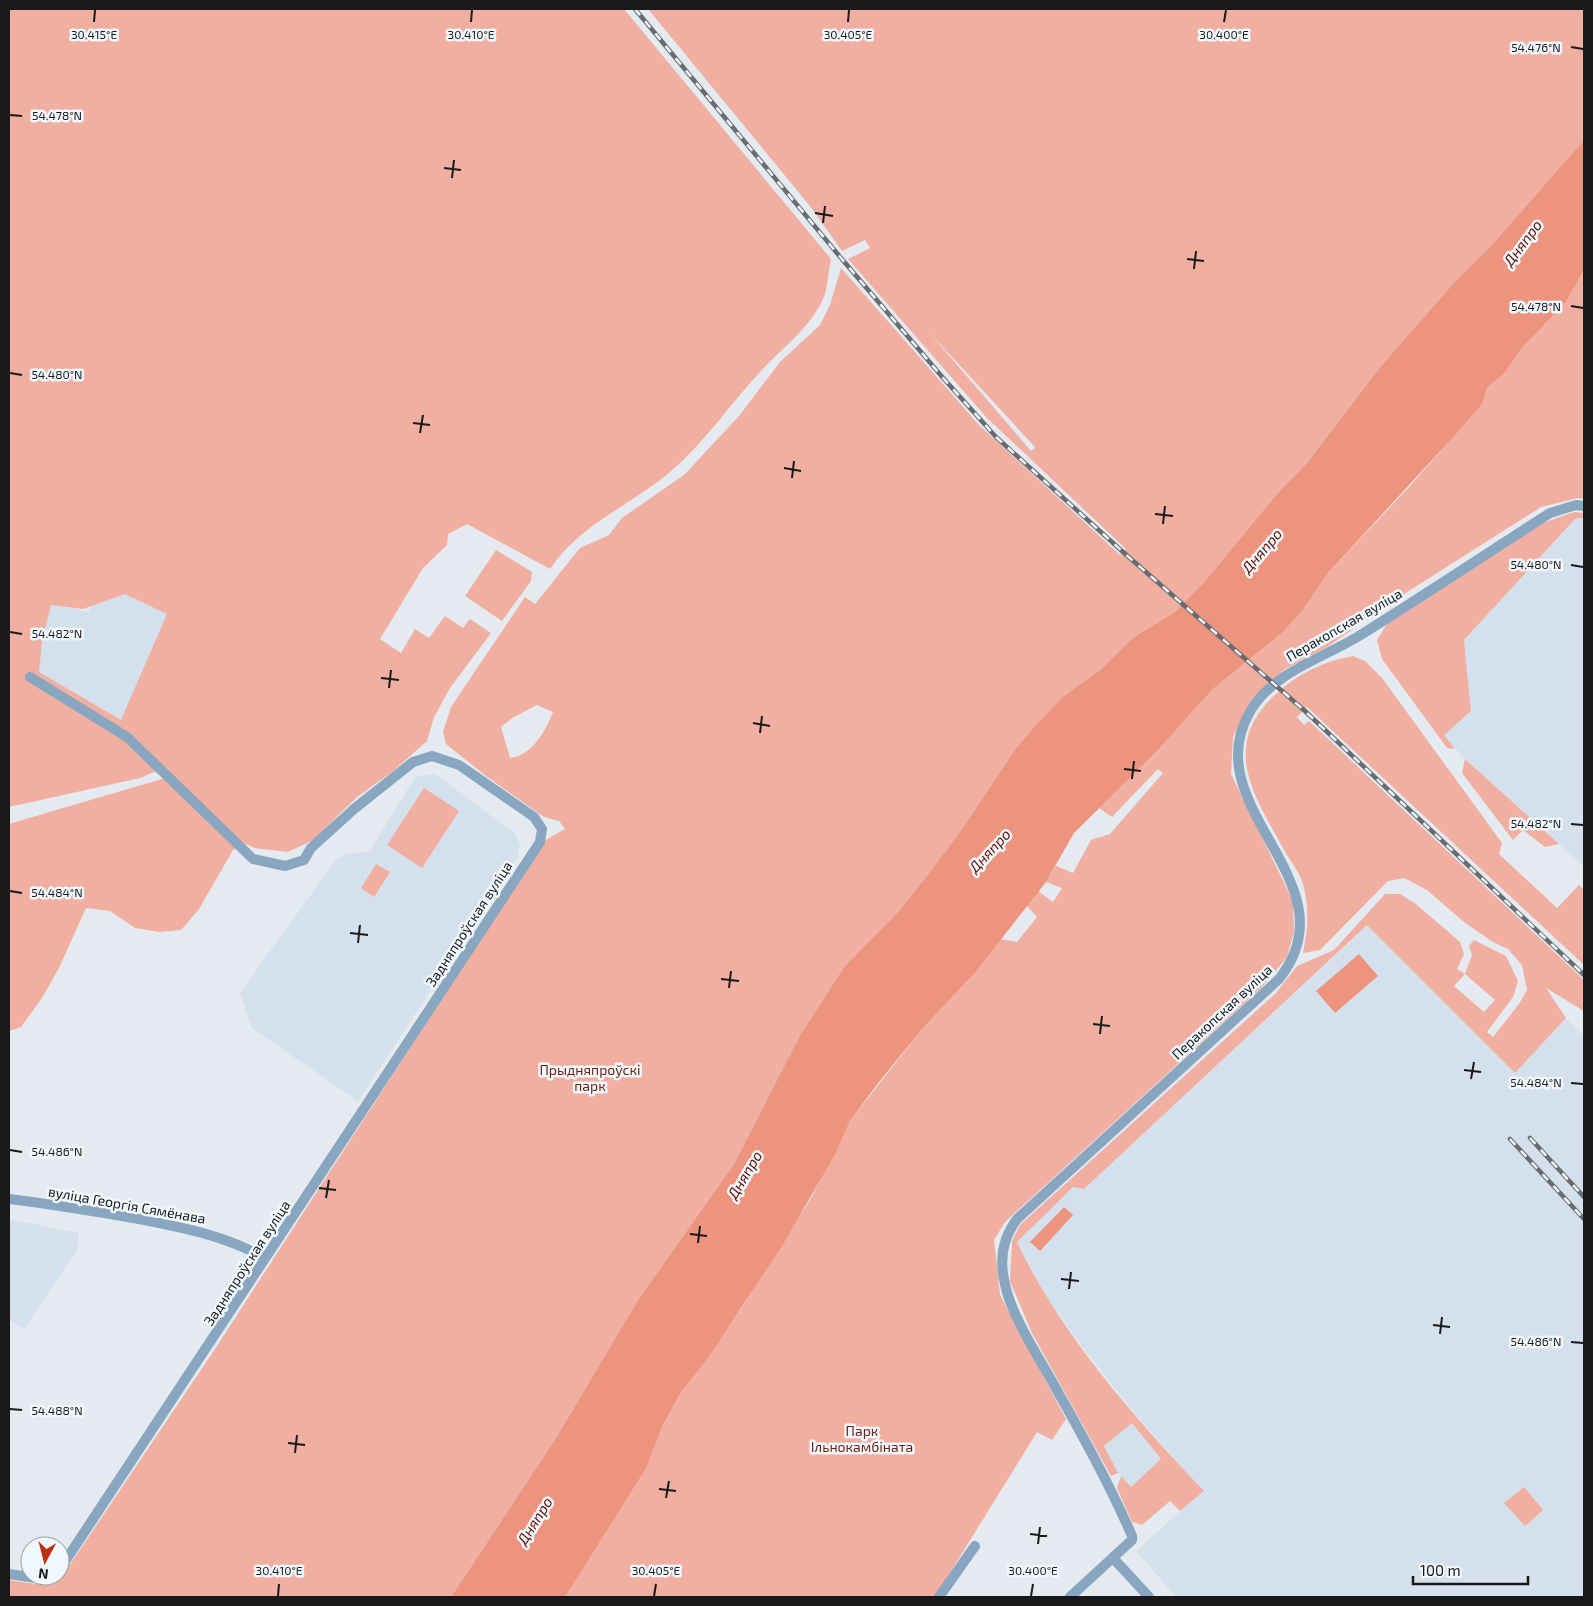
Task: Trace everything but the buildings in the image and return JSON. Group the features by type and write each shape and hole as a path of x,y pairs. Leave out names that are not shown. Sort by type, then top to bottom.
{"street":[{"name":"Перакопская вуліца","path":"1113,1558 1132,1540 1132,1536 1109,1485 1012,1305 1002,1272 1003,1249 1006,1237 1017,1220 1279,979 1294,956 1300,927 1296,893 1250,804 1238,770 1237,755 1240,738 1251,710 1263,694 1287,675 1358,636 1550,513 1576,505 1584,506"},
{"name":"Задняпроўская вуліца","path":"30,677 127,737 253,859 285,866 304,860 311,848 354,809 413,762 432,756 459,765 534,817 542,829 540,842 70,1554"},
{"name":"вуліца Георгія Сямёнава","path":"9,1199 80,1208 200,1230 240,1245 265,1258"},
{"path":"939,1597 975,1546"},
{"path":"1070,1597 1113,1558 1149,1597"}],"shaded area":[{"path":"1584,518 1584,867 1465,759 1443,735 1471,711 1464,640 1575,519"},
{"path":"108,578 175,611 123,727 36,671 49,603 88,612"},
{"path":"435,774 514,833 520,845 517,859 358,1101 252,1028 240,993 335,861 345,854 370,851 415,777"},
{"path":"1368,925 1515,1073 1566,1018 1584,1036 1584,1597 1176,1597 1136,1551 1203,1491 1136,1415 1090,1357 1049,1301 1017,1242 1073,1187 1084,1189"},
{"path":"9,1219 79,1233 77,1250 24,1329 9,1320"},
{"path":"1132,1423 1162,1460 1131,1487 1118,1473 1104,1446"}],"green space":[{"path":"9,9 624,9 831,259 825,295 811,319 761,371 683,460 655,484 590,528 562,554 550,569 467,524 448,534 447,545 423,568 380,639 401,653 415,629 429,638 445,616 463,628 470,619 491,633 450,688 434,717 427,741 392,772 357,797 313,840 288,852 255,848 243,843 233,850 199,909 181,930 159,932 135,928 110,911 86,908 59,968 42,998 21,1027 9,1031 9,824 172,776 166,767 140,778 9,807","holes":["125,594 167,614 121,720 39,672 42,641 51,605 83,609"]},
{"name":"Прыдняпроўскі парк","path":"648,9 1584,9 1584,140 1381,366 1306,464 1276,495 1206,580 1176,611 1134,637 1099,671 1082,684 1014,751 960,832 926,877 898,912 844,967 799,1037 734,1164 638,1300 556,1438 451,1597 9,1597 9,1580 20,1582 20,1586 70,1586 70,1564 215,1349 544,841 565,829 559,821 544,817 486,776 446,744 443,732 451,707 525,597 535,604 580,548 609,535 622,518 684,475 739,416 780,362 820,325 830,305 841,268 979,425 1120,555 1126,549 987,418 848,259 870,248 865,240 842,251 810,206","holes":["928,331 1035,447 1031,451","537,705 553,712 537,741 525,752 510,758 501,727 512,718"]},
{"name":"Парк Ільнокамбіната","path":"1584,270 1584,499 1578,498 1541,507 1404,594 1327,647 1285,669 1251,700 1233,737 1231,774 1293,901 1294,932 1287,957 1262,987 1005,1222 994,1240 1000,1295 1066,1419 1052,1440 1037,1432 935,1597 565,1597 615,1515 681,1392 741,1309 811,1198 850,1121 922,1029 973,975 1000,939 1017,942 1037,917 1027,906 1038,891 1053,902 1062,888 1046,882 1056,866 1073,873 1091,840 1110,834 1163,773 1158,769 1112,817 1099,808 1159,749 1213,689 1283,632 1302,611 1328,573 1410,486 1483,403 1487,388 1504,374 1522,348 1566,302"},
{"path":"1574,512 1584,513 1584,518 1575,519 1464,640 1471,711 1444,735 1455,749 1447,748 1382,659 1377,640 1387,624 1543,523"},
{"path":"496,550 532,572 531,581 502,621 465,596"},
{"path":"1353,656 1365,661 1382,678 1502,843 1499,854 1557,908 1579,885 1584,890 1584,965 1307,707 1297,717 1304,725 1309,721 1584,980 1584,1011 1546,988 1566,1018 1515,1073 1367,925 1084,1189 1073,1187 1017,1242 1055,1310 1101,1374 1151,1434 1204,1491 1180,1511 1170,1501 1142,1525 1132,1522 1117,1488 1121,1476 1131,1487 1161,1459 1132,1423 1104,1446 1118,1473 1111,1476 1032,1333 1010,1281 1012,1241 1020,1225 1276,993 1297,966 1334,950 1385,894 1400,894 1416,904 1460,942 1464,954 1457,969 1465,974 1472,955 1469,946 1474,940 1506,956 1518,981 1513,997 1487,1032 1493,1037 1519,1004 1527,990 1522,965 1508,949 1493,942 1464,922 1427,890 1404,878 1388,881 1320,950 1303,953 1307,917 1305,890 1297,871 1264,814 1255,794 1248,774 1246,754 1249,734 1258,714 1276,694 1293,680 1312,669","holes":["1465,974 1495,1000 1484,1012 1454,986"]},
{"path":"1465,759 1559,844 1545,847 1523,830 1513,840 1462,773"},
{"path":"424,788 459,811 422,868 387,845"},
{"path":"376,864 390,872 374,897 361,888"},
{"path":"1524,1487 1543,1510 1525,1526 1504,1503"}],"water":[{"name":"Дняпро","path":"1584,140 1584,270 1566,302 1522,348 1504,374 1487,388 1483,403 1457,433 1328,573 1302,611 1283,632 1213,689 1159,749 1074,833 1046,882 973,975 922,1029 879,1082 850,1121 833,1158 782,1246 710,1355 681,1392 662,1427 646,1468 565,1597 451,1597 556,1438 638,1300 734,1164 799,1037 844,967 898,912 926,877 960,832 1014,751 1037,724 1063,697 1099,671 1134,637 1176,611 1206,580 1276,495 1306,464 1381,366"},
{"path":"1359,954 1378,976 1335,1013 1316,991"},
{"path":"1064,1207 1073,1215 1040,1251 1030,1242"}],"railway":[{"path":"635,9 841,258 996,437 1123,552 1305,711 1584,975"},
{"path":"1530,1138 1584,1197"},
{"path":"1510,1139 1584,1219"}]}
